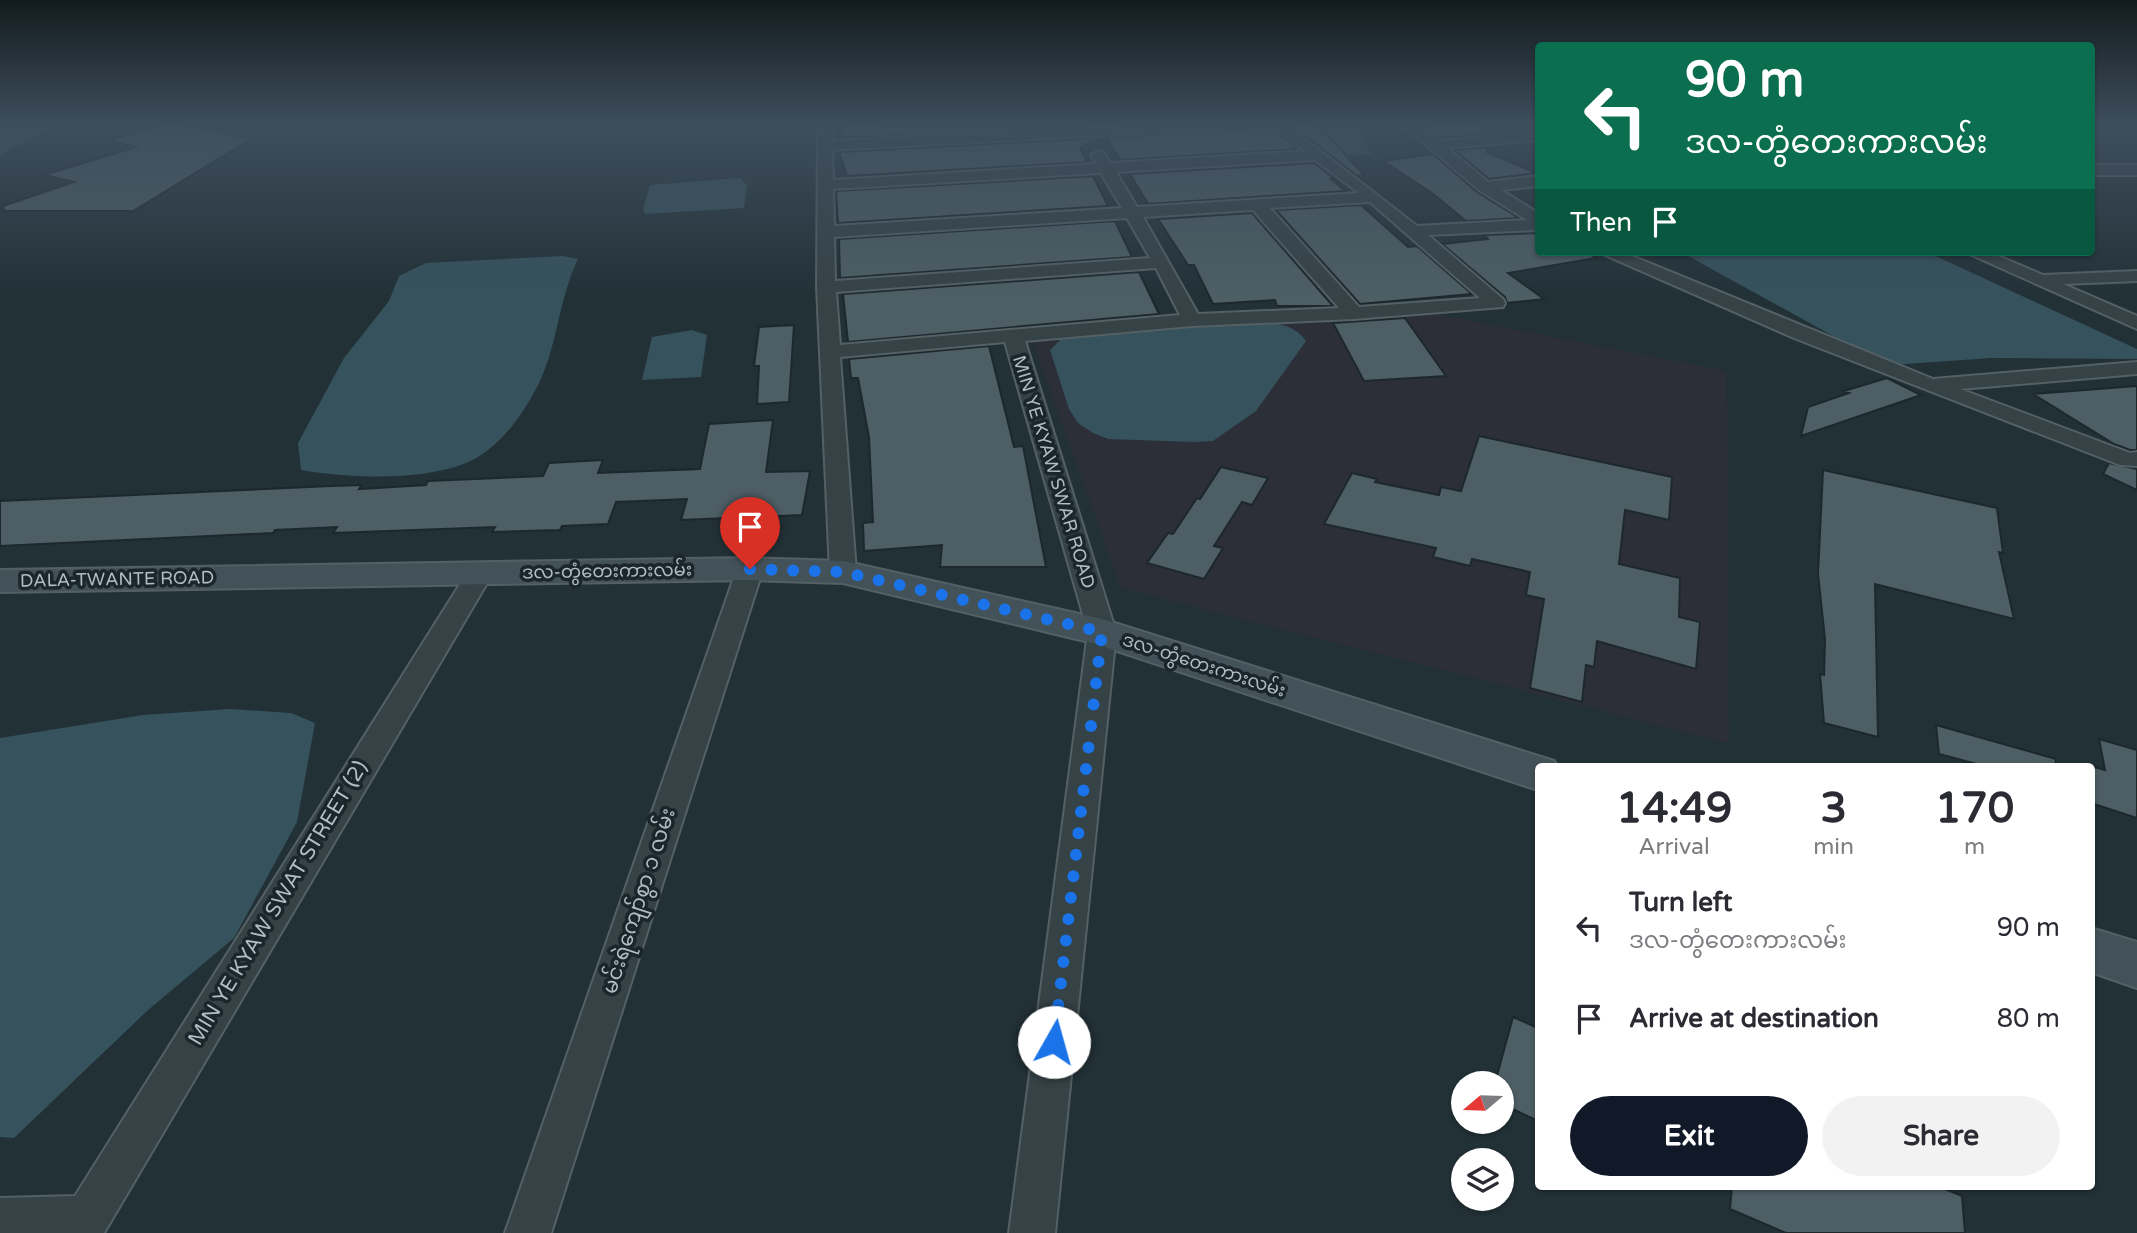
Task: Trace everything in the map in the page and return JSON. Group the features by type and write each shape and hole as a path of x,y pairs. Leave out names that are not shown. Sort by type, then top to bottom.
{"main road":[{"name":"ဒလ-တွံတေးကားလမ်း","path":"234,578 750,569 843,572 1102,632 1535,772"},
{"name":"DALA-TWANTE ROAD","path":"0,581 234,578"},
{"path":"2095,951 2137,965"}],"street":[{"path":"843,572 826,287 826,185 867,183"},
{"path":"1115,183 1192,320"},
{"path":"830,352 1192,320 1496,303 1354,183"},
{"path":"1480,183 1535,221"},
{"path":"1485,187 1524,183"},
{"path":"826,232 1374,197"},
{"path":"1258,205 1354,313"},
{"path":"1413,231 1535,223"},
{"path":"1616,256 1726,305 1928,384 2128,460 2137,459"},
{"path":"1984,256 2042,279 2137,323"},
{"path":"826,287 1162,262"},
{"path":"2042,279 2137,276"},
{"name":"MIN YE KYAW SWAR ROAD","path":"1013,335 1102,632 1032,1233"},
{"path":"1928,384 2137,368"},
{"name":"မင်းရဲကျော်စွာ ၁ လမ်း","path":"528,1233 750,569"},
{"name":"MIN YE KYAW SWAT STREET (2)","path":"82,1226 480,573"},
{"path":"0,1221 82,1226"}],"shaded area":[{"path":"1420,311 1727,371 1729,743 1121,588 1031,337"}],"water":[{"path":"745,183 747,185 744,208 645,214 643,209 650,185"},
{"path":"563,256 578,259 546,366 533,394 498,442 461,465 423,474 360,476 301,470 298,443 344,358 389,301 399,276 426,263"},
{"path":"1688,256 1936,256 2137,349 2137,359 1991,358 1892,365 1873,358"},
{"path":"1250,322 1274,323 1288,327 1306,341 1256,411 1213,441 1108,439 1093,433 1078,423 1069,409 1050,350 1062,338 1081,334"},
{"path":"692,330 707,335 701,377 642,380 652,337"},
{"path":"230,709 291,713 315,723 297,822 234,938 147,1011 14,1138 0,1137 0,738 143,715"}],"building":[{"path":"72,183 180,183 133,211 4,211 3,206"},
{"path":"981,183 1096,183 1108,206 838,223 836,191"},
{"path":"1135,183 1335,183 1345,191 1148,204"},
{"path":"1416,183 1466,183 1519,218 1466,221"},
{"path":"1361,205 1408,247 1417,246 1472,294 1360,304 1276,210"},
{"path":"1252,213 1333,306 1277,306 1275,300 1213,304 1194,265 1188,265 1158,219"},
{"path":"1115,221 1132,257 840,278 839,239"},
{"path":"1535,233 1535,256 1596,258 1508,273 1544,299 1507,303 1505,297 1442,244 1488,239 1484,235"},
{"path":"1139,272 1159,314 848,342 843,294"},
{"path":"1405,318 1446,376 1364,381 1333,323"},
{"path":"794,325 789,402 757,404 759,366 754,366 759,327"},
{"path":"989,346 1014,447 1023,446 1046,567 940,567 942,545 864,551 863,523 873,522 869,437 858,378 851,378 849,359"},
{"path":"1887,378 1921,395 1801,436 1808,407 1849,393 1844,391"},
{"path":"2137,386 2137,450 2114,444 2033,394"},
{"path":"773,420 766,472 810,471 802,515 681,520 687,499 616,502 608,524 562,526 560,530 492,532 495,527 333,533 337,527 275,530 273,533 0,546 0,501 331,486 362,485 359,489 426,485 428,481 543,476 549,463 603,460 598,473 700,469 709,424"},
{"path":"1479,436 1672,477 1669,520 1625,510 1619,564 1680,578 1679,617 1700,622 1696,669 1597,641 1594,667 1586,665 1582,702 1530,688 1544,599 1526,595 1530,572 1472,559 1470,566 1433,557 1436,548 1324,524 1352,473 1377,479 1375,482 1439,495 1441,487 1461,491"},
{"path":"2109,463 2137,469 2137,490 2103,474"},
{"path":"1221,467 1268,478 1252,505 1242,502 1214,546 1223,548 1204,579 1147,563 1168,533 1173,534 1197,498 1200,499"},
{"path":"1823,470 1997,508 2003,553 1999,552 2014,619 1875,584 1878,737 1824,723 1820,674 1824,675 1825,639 1818,574"},
{"path":"1936,725 2056,759 2055,763 1973,763 1939,754"},
{"path":"2099,739 2137,750 2137,818 2095,804 2095,767 2105,770"},
{"path":"1513,1017 1535,1027 1535,1120 1514,1110 1514,1071 1498,1071"},
{"path":"1732,1190 1948,1190 1962,1196 1965,1233 1786,1233 1730,1209"}],"route":[{"path":"750,569 843,572 1102,632 1054,1042"}]}
